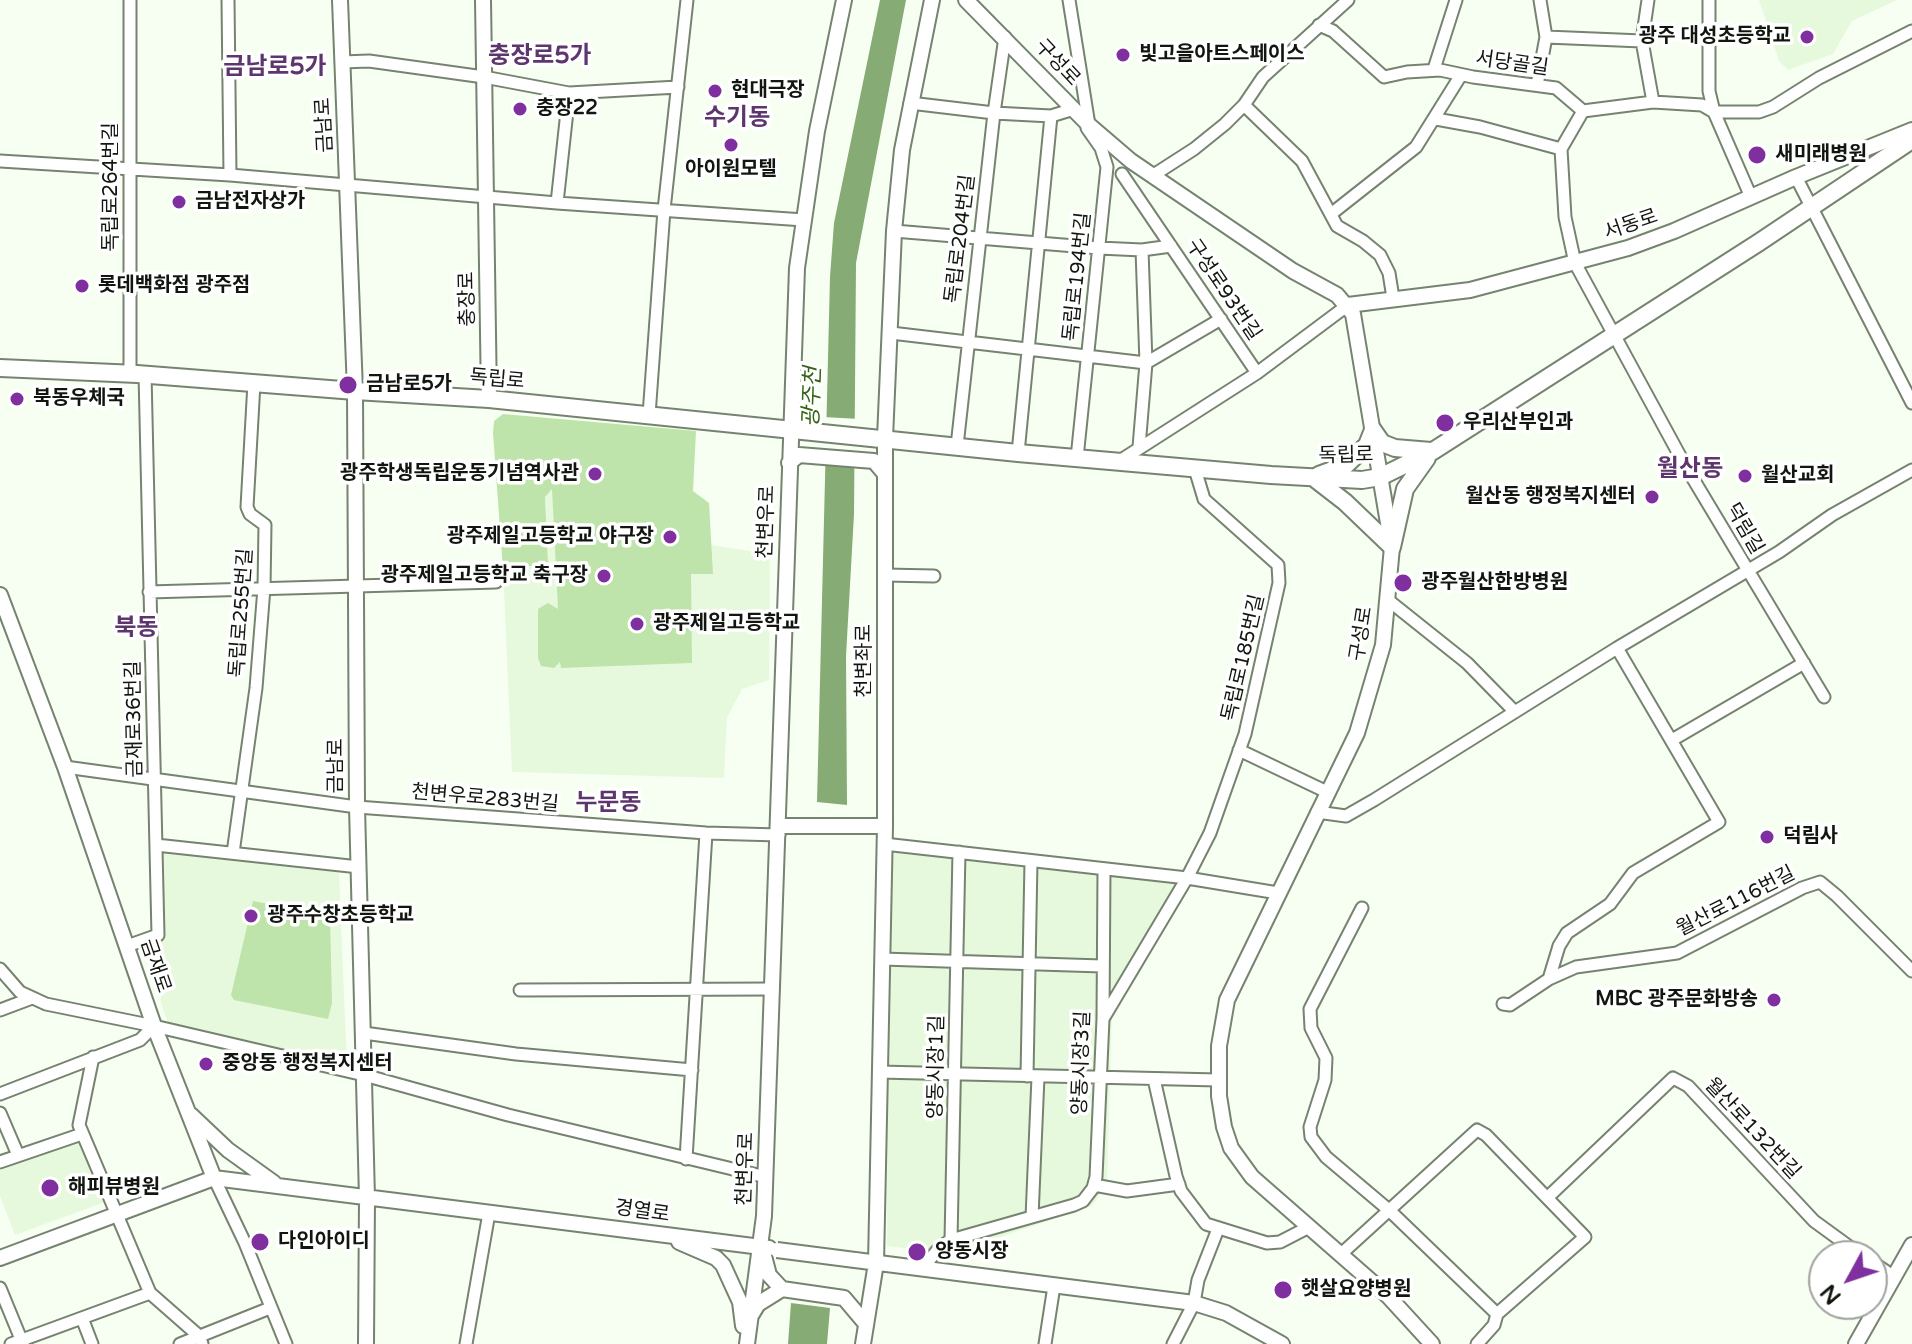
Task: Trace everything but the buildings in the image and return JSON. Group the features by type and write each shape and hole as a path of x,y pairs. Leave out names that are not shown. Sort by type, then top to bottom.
{"main road":[{"name":"독립로","path":"0,368 138,374 489,399 1018,453 1362,480 1380,477 1433,451 1912,140"},
{"path":"1373,430 1382,443 1395,448 1433,451"},
{"path":"1314,478 1346,465 1367,445 1373,430"},
{"path":"1392,547 1405,489 1433,451"},
{"path":"1314,478 1345,502 1392,547"}],"street":[{"name":"독립로264번길","path":"130,0 130,170 138,374"},
{"path":"228,0 230,175"},
{"name":"금남로","path":"340,0 355,391 357,807 367,1198 366,1344"},
{"name":"충장로","path":"483,0 489,399"},
{"path":"649,415 664,210 687,0"},
{"name":"천변우로","path":"746,1344 749,1320 770,1249 766,1177 795,430 797,268 817,131 844,0"},
{"name":"천변좌로","path":"863,1344 876,1263 885,826 885,474 881,437 902,150 932,0"},
{"name":"구성로","path":"966,0 1089,125 1131,161 1293,271 1337,295 1348,305 1356,327 1392,547 1383,645 1357,733 1227,1000 1219,1046 1218,1080 1224,1127 1240,1163 1388,1296 1432,1344"},
{"path":"1069,0 1089,125"},
{"path":"1152,176 1209,139 1244,105 1263,77 1348,0"},
{"path":"1434,69 1456,0"},
{"path":"1537,85 1546,37 1540,0"},
{"path":"1648,0 1642,41 1653,102"},
{"path":"1709,0 1708,81 1714,112 1751,197"},
{"name":"서당골길","path":"1319,25 1333,31 1384,77 1434,69 1556,88 1583,111"},
{"path":"1436,119 1480,127 1561,149 1583,111 1653,102 1702,105 1714,112 1759,112 1912,31"},
{"name":"독립로204번길","path":"957,446 1000,57 1005,37"},
{"path":"1546,37 1642,41"},
{"path":"342,62 369,61 569,93 678,87"},
{"path":"1331,214 1416,147 1461,75"},
{"path":"557,203 569,93"},
{"path":"910,103 1051,116 1074,109"},
{"path":"1244,105 1296,154 1337,226 1380,255 1389,273 1393,298"},
{"name":"독립로194번길","path":"1074,109 1101,148 1107,167 1077,458"},
{"path":"1018,453 1051,116"},
{"name":"서동로","path":"1348,305 1470,290 1575,263 1674,231 1912,130"},
{"name":"덕림길","path":"1561,149 1565,217 1575,263 1747,570 1824,697"},
{"path":"0,161 230,175 486,198 804,220"},
{"path":"1106,177 1122,174 1131,161"},
{"name":"구성로93번길","path":"1122,174 1257,373 1348,305"},
{"path":"1796,177 1912,403"},
{"path":"894,231 1099,248 1142,250 1171,246"},
{"path":"1139,447 1146,363 1142,250"},
{"path":"891,333 1146,363 1221,319"},
{"path":"1117,462 1257,373"},
{"name":"금재로36번길","path":"127,946 158,935 149,592 138,374"},
{"name":"독립로255번길","path":"233,853 256,688 264,588 265,525 250,514 247,507 254,383"},
{"path":"794,459 874,461 885,474"},
{"name":"독립로185번길","path":"1103,1019 1187,878 1210,833 1245,734 1271,627 1279,568 1204,499 1195,469"},
{"path":"1317,812 1346,816 1832,515 1912,470"},
{"path":"885,575 934,576"},
{"path":"149,592 496,582"},
{"name":"금재로","path":"0,595 65,767 154,1026 214,1178 245,1243 286,1344"},
{"path":"1388,600 1488,681 1515,712"},
{"path":"1549,979 1559,946 1567,933 1610,904 1633,873 1719,822 1617,648"},
{"path":"1672,740 1804,663"},
{"path":"1239,750 1327,792"},
{"name":"천변우로283번길","path":"65,767 357,807 706,833 779,831"},
{"path":"779,831 885,826"},
{"path":"686,1159 706,833"},
{"path":"884,844 1187,878 1278,893"},
{"path":"156,845 359,867"},
{"name":"양동시장1길","path":"951,1240 959,852"},
{"path":"1031,861 1032,1217"},
{"name":"양동시장3길","path":"1094,1185 1103,1019 1104,869"},
{"name":"월산로116번길","path":"1503,1004 1510,1005 1549,979 1588,964 1670,955 1802,888 1820,882 1912,971"},
{"path":"1362,908 1310,1009 1311,1028 1326,1058 1325,1080 1310,1127 1311,1137 1326,1157 1390,1211 1497,1314"},
{"path":"882,959 1102,966"},
{"path":"0,969 20,992 46,1004 364,1075 508,1115 766,1177"},
{"path":"520,990 773,989"},
{"path":"0,1010 32,998"},
{"path":"0,1094 140,1040 154,1026"},
{"path":"364,1033 516,1054 692,1070"},
{"path":"93,1057 79,1125 82,1134 150,1293 201,1340"},
{"path":"879,1072 1218,1080"},
{"name":"월산로132번길","path":"1548,1197 1673,1078 1688,1086 1814,1221 1840,1240"},
{"path":"1154,1079 1179,1184 1206,1224 1273,1243 1309,1227"},
{"path":"187,1111 228,1150 278,1185"},
{"path":"0,1113 18,1155"},
{"path":"1340,1255 1477,1130 1491,1139 1585,1237 1497,1314 1494,1325 1477,1344"},
{"path":"0,1162 82,1134"},
{"name":"경열로","path":"0,1258 214,1178 1194,1303 1226,1313 1282,1344"},
{"path":"922,1269 940,1247 951,1240 1083,1201 1094,1185 1127,1191 1179,1184"},
{"path":"466,1344 489,1213"},
{"path":"1173,1344 1194,1303 1198,1280 1218,1229"},
{"path":"664,1235 716,1258 723,1265 740,1302 746,1344"},
{"path":"1862,1342 1893,1276 1912,1245"},
{"path":"770,1249 769,1275 782,1289 844,1298 866,1324"},
{"path":"1888,1273 1893,1276"},
{"path":"1045,1344 1054,1286"},
{"path":"0,1288 18,1343 150,1293"},
{"path":"749,1320 758,1304 782,1289"},
{"path":"180,1344 201,1340 270,1308"},
{"path":"82,1318 92,1344"}],"shaded area":[{"path":"880,0 906,0 856,263 854,514 846,656 847,805 817,802 830,277 834,223"},
{"name":"광주 대성초등학교","path":"1759,0 1897,0 1852,21 1833,54 1788,70 1779,61"},
{"path":"503,414 696,431 693,491 709,503 713,574 691,574 692,663 561,668 560,662 554,668 541,666 538,658 538,609 548,603 558,609 552,489 545,497 548,564 503,569 493,433 494,421"},
{"name":"광주제일고등학교","path":"552,488 709,503 711,545 770,554 769,680 742,689 727,718 724,778 512,772 503,569 548,564 545,497"},
{"name":"광주수창초등학교","path":"167,849 339,872 347,1067 168,1023 161,1003 160,855"},
{"name":"양동시장","path":"888,849 1188,882 1112,1012 1107,1184 1092,1206 962,1250 937,1252 887,1246"},
{"path":"253,901 330,916 332,1003 328,1019 234,1000 231,995"},
{"name":"해피뷰병원","path":"78,1142 84,1145 105,1202 15,1235 0,1196 0,1170"},
{"path":"791,1303 830,1308 827,1344 788,1344"}],"pier":[{"path":"823,417 860,419 859,461 822,459"}],"place":[{"name":"광주 대성초등학교","path":"1807,37"},
{"name":"빛고을아트스페이스","path":"1123,55"},
{"name":"현대극장","path":"715,91"},
{"name":"충장22","path":"520,109"},
{"name":"아이원모텔","path":"731,145"},
{"name":"새미래병원","path":"1757,155"},
{"name":"금남전자상가","path":"179,202"},
{"name":"롯데백화점 광주점","path":"82,286"},
{"name":"금남로5가","path":"348,385"},
{"name":"북동우체국","path":"17,399"},
{"name":"우리산부인과","path":"1445,423"},
{"name":"광주학생독립운동기념역사관","path":"595,474"},
{"name":"월산교회","path":"1745,476"},
{"name":"월산동 행정복지센터","path":"1652,497"},
{"name":"광주제일고등학교 야구장","path":"670,537"},
{"name":"광주제일고등학교 축구장","path":"604,576"},
{"name":"광주월산한방병원","path":"1403,583"},
{"name":"광주제일고등학교","path":"637,624"},
{"name":"덕림사","path":"1767,837"},
{"name":"광주수창초등학교","path":"251,916"},
{"name":"MBC 광주문화방송","path":"1774,1000"},
{"name":"중앙동 행정복지센터","path":"206,1064"},
{"name":"해피뷰병원","path":"50,1188"},
{"name":"다인아이디","path":"260,1242"},
{"name":"양동시장","path":"917,1252"},
{"name":"햇살요양병원","path":"1283,1290"}],"district":[{"name":"충장로5가","path":"540,57"},
{"name":"금남로5가","path":"275,68"},
{"name":"수기동","path":"737,119"},
{"name":"월산동","path":"1690,470"},
{"name":"북동","path":"136,629"},
{"name":"누문동","path":"608,804"}],"water label":[{"name":"광주천","path":"813,397"}]}
